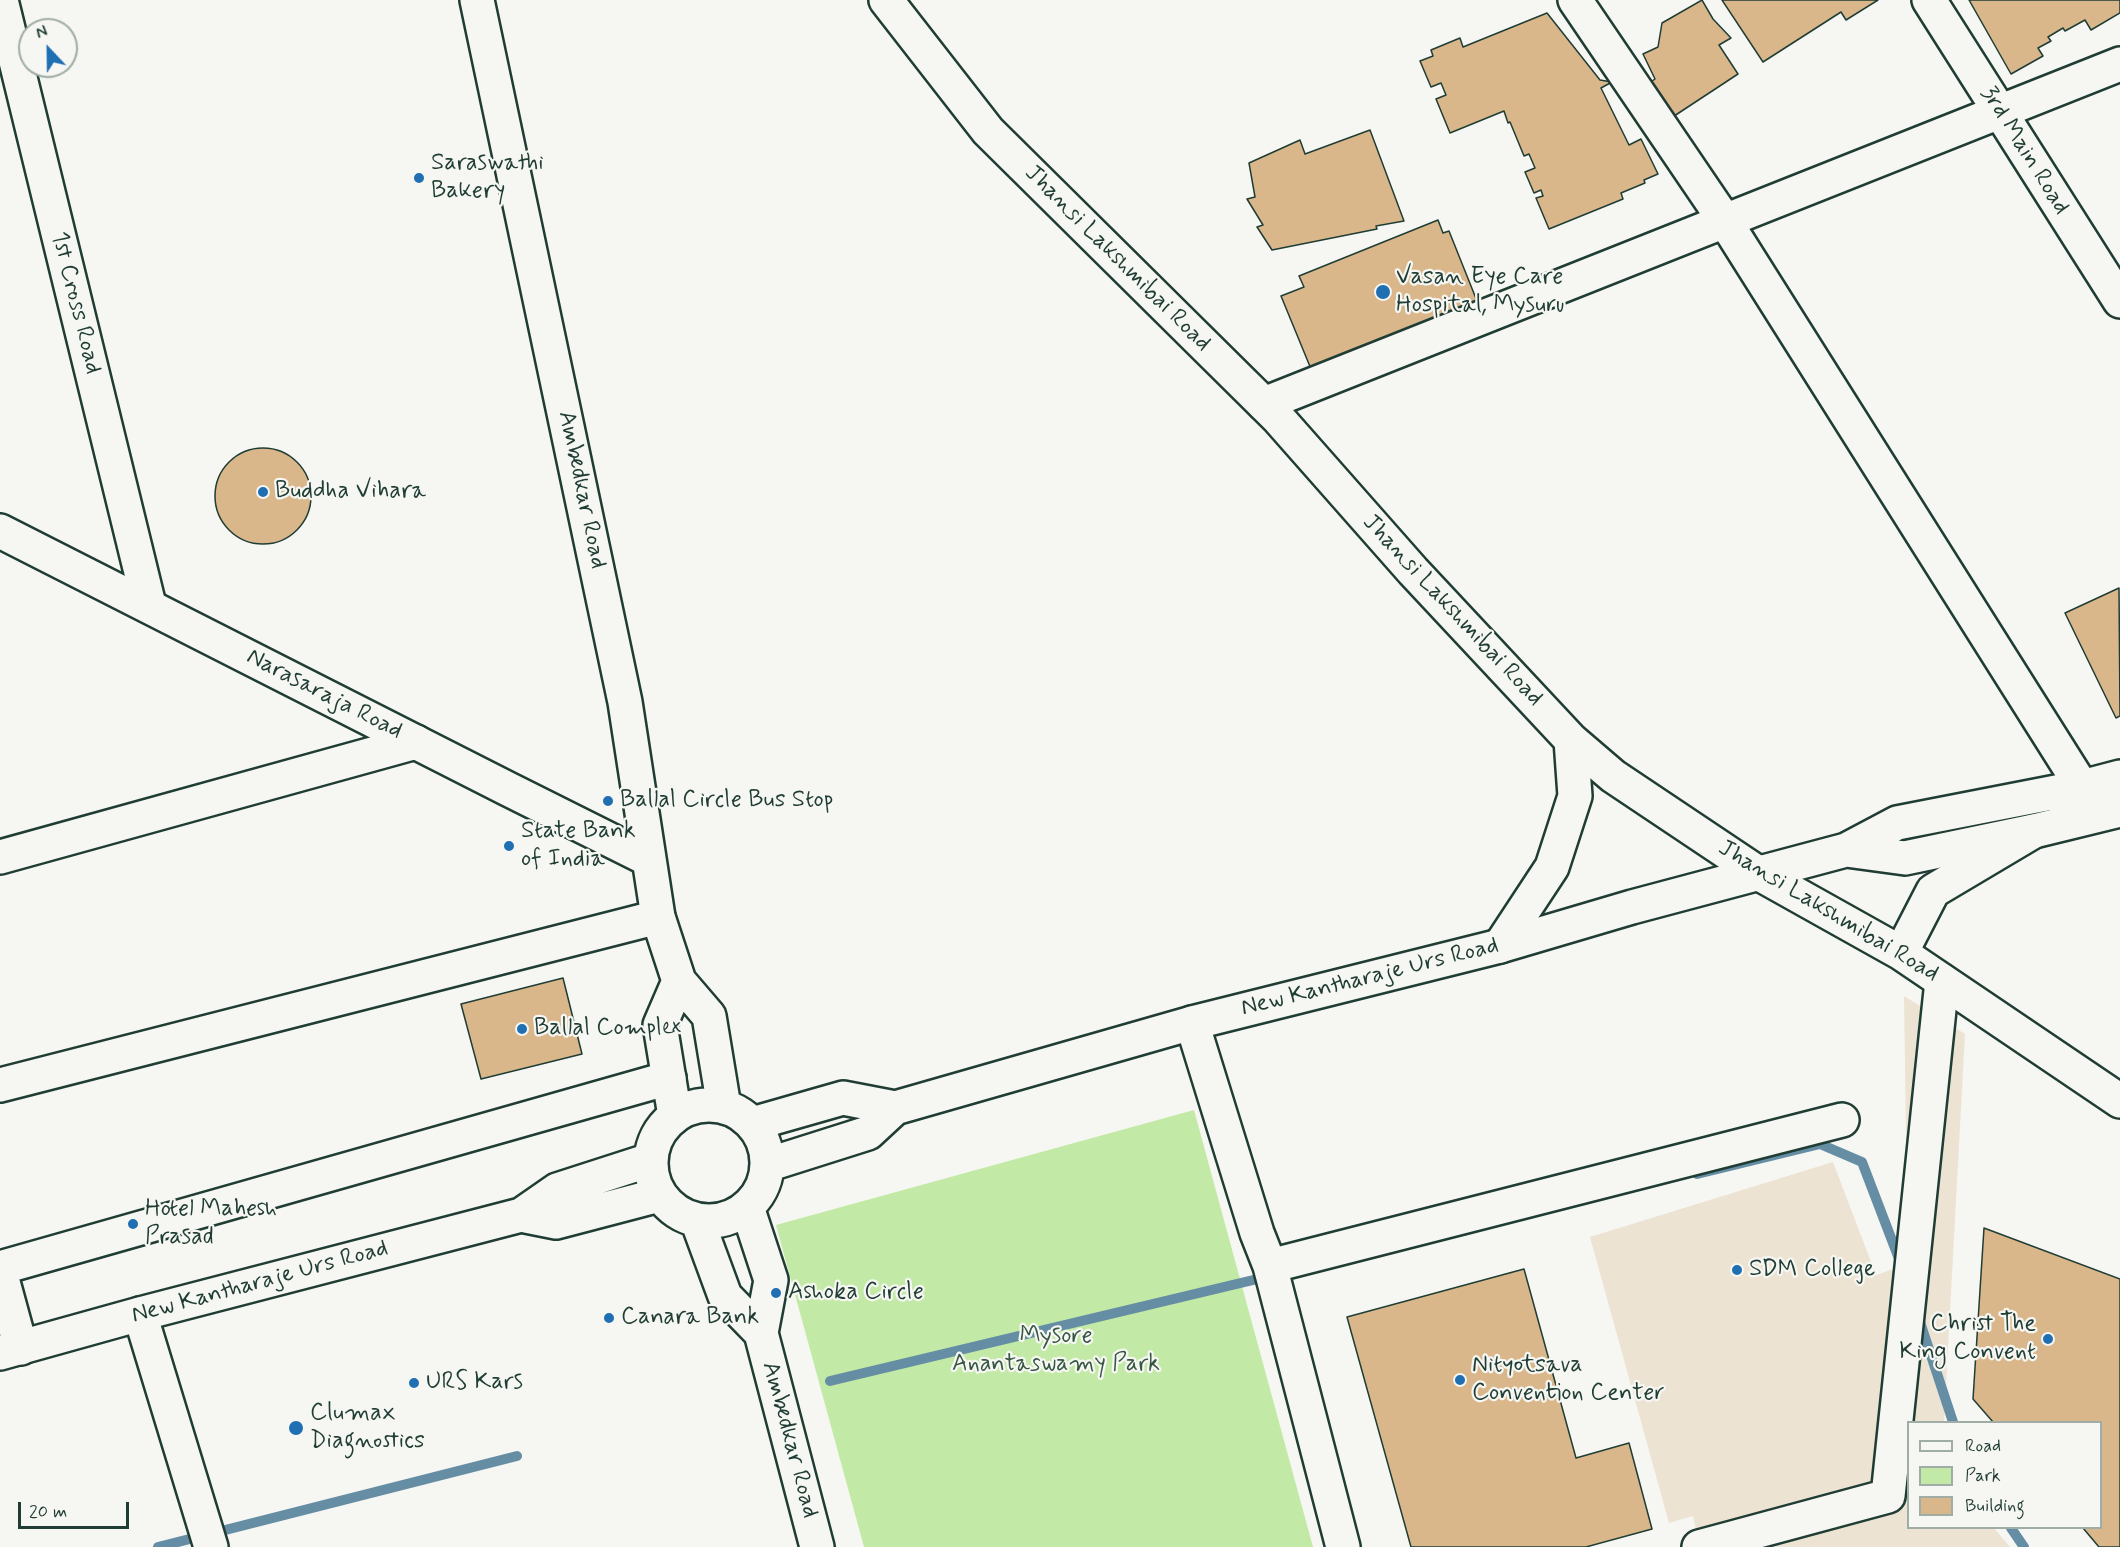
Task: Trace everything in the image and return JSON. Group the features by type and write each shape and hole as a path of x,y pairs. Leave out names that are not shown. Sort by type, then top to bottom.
{"street":[{"name":"1st Cross Road","path":"1,0 149,605"},
{"name":"Ambedkar Road","path":"477,0 625,702 658,917 679,981 709,1016 724,1107"},
{"name":"Jhansi Lakshmibai Road","path":"886,0 988,131 1264,404 1413,571 1571,740 1613,776 1758,873 1901,953 2120,1101"},
{"path":"1575,0 1725,221 2082,787"},
{"name":"3rd Main Road","path":"1929,0 2120,301"},
{"path":"1264,404 2120,64"},
{"name":"Narasaraja Road","path":"0,531 648,859"},
{"path":"1500,946 1552,867 1575,796 1571,740"},
{"path":"0,857 416,742"},
{"path":"1846,850 1897,823 2082,787 2120,777"},
{"path":"1846,850 1905,858 2120,810"},
{"path":"1901,953 1933,891 2034,831"},
{"name":"New Kantharaje Urs Road","path":"767,1165 868,1133 895,1108 1192,1023 1500,946 1632,907 1846,850"},
{"path":"0,1085 658,917"},
{"path":"675,1116 660,1024 679,981"},
{"path":"1699,1547 1888,1496 1942,981"},
{"path":"1192,1023 1257,1233 1270,1266 1343,1547"},
{"path":"10,1351 0,1269 669,1078"},
{"name":"New Kantharaje Urs Road","path":"752,1124 843,1098 895,1108"},
{"path":"707,1105 724,1107 744,1116 752,1124 766,1150 767,1165 764,1181 757,1196 747,1207 723,1220 710,1222 682,1215 669,1207 659,1195 651,1172 650,1160 654,1143 663,1128 675,1116 690,1108 707,1105"},
{"path":"1270,1266 1842,1120"},
{"name":"New Kantharaje Urs Road","path":"10,1351 140,1314 521,1215 557,1190 650,1160"},
{"name":"New Kantharaje Urs Road","path":"521,1215 556,1222 659,1195"},
{"name":"Ambedkar Road","path":"747,1207 771,1280 761,1333 817,1547"},
{"name":"Ambedkar Road","path":"697,1220 725,1296 761,1333"},
{"path":"140,1314 211,1547"}],"shaded area":[{"name":"SDM College","path":"1904,996 1965,1034 1944,1421 1907,1421 1907,1529 1995,1529 2010,1547 1700,1547 1693,1516 1669,1523 1590,1237 1833,1162 1876,1275 1908,1264"}],"green space":[{"name":"Mysore Anantaswamy Park","path":"1194,1110 1313,1547 864,1547 776,1225"}],"building":[{"path":"1702,0 1713,19 1731,38 1719,45 1738,74 1662,124 1639,90 1655,79 1643,54 1658,47 1662,23"},
{"path":"1722,0 1878,0 1846,20 1841,12 1763,62"},
{"path":"1969,0 2120,0 2120,13 2091,30 2085,20 2065,31 2063,28 2048,37 2051,41 2038,48 2043,56 2011,74"},
{"path":"1547,13 1600,80 1612,82 1601,88 1629,145 1641,139 1658,174 1644,180 1645,183 1621,193 1623,199 1549,229 1536,198 1543,196 1541,190 1534,193 1525,172 1535,168 1529,154 1524,156 1504,111 1450,133 1436,99 1446,95 1441,83 1431,87 1420,61 1433,56 1431,50 1460,38 1463,47"},
{"path":"1370,130 1404,221 1376,226 1377,229 1272,250 1257,227 1263,225 1247,199 1255,197 1249,163 1300,140 1305,154"},
{"name":"Vasan Eye Care Hospital, Mysuru","path":"1438,220 1443,233 1449,231 1477,301 1311,369 1281,296 1304,287 1299,276"},
{"name":"Buddha Vihara","path":"263,448 281,452 297,462 307,478 311,496 307,514 297,530 281,540 263,544 245,540 229,530 219,514 215,496 219,478 229,462 245,452"},
{"path":"2119,588 2120,716 2116,718 2065,613"},
{"name":"Ballal Complex","path":"563,978 582,1054 481,1079 461,1004"},
{"name":"Christ The King Convent","path":"1984,1228 2120,1279 2120,1547 2099,1547 2084,1529 2102,1529 2102,1421 1992,1421 1973,1399"},
{"name":"Nityotsava Convention Center","path":"1524,1269 1576,1458 1629,1443 1652,1529 1586,1547 1411,1547 1347,1317"}],"waterway":[{"path":"1697,1174 1820,1144 1862,1162 1901,1264"},
{"path":"830,1381 1270,1276"},
{"path":"1918,1316 1953,1421"},
{"path":"158,1547 517,1456"},
{"path":"2012,1529 2024,1547"}],"place":[{"name":"Saraswathi Bakery","path":"419,178"},
{"name":"Vasan Eye Care Hospital, Mysuru","path":"1383,292"},
{"name":"Buddha Vihara","path":"263,492"},
{"name":"Ballal Circle Bus Stop","path":"608,801"},
{"name":"State Bank of India","path":"509,846"},
{"name":"Ballal Complex","path":"522,1029"},
{"name":"Hotel Mahesh Prasad","path":"133,1224"},
{"name":"SDM College","path":"1737,1270"},
{"name":"Ashoka Circle","path":"776,1293"},
{"name":"Canara Bank","path":"609,1318"},
{"name":"Christ The King Convent","path":"2048,1339"},
{"name":"Nityotsava Convention Center","path":"1460,1380"},
{"name":"URS Kars","path":"414,1383"},
{"name":"Clumax Diagnostics","path":"296,1428"}]}
